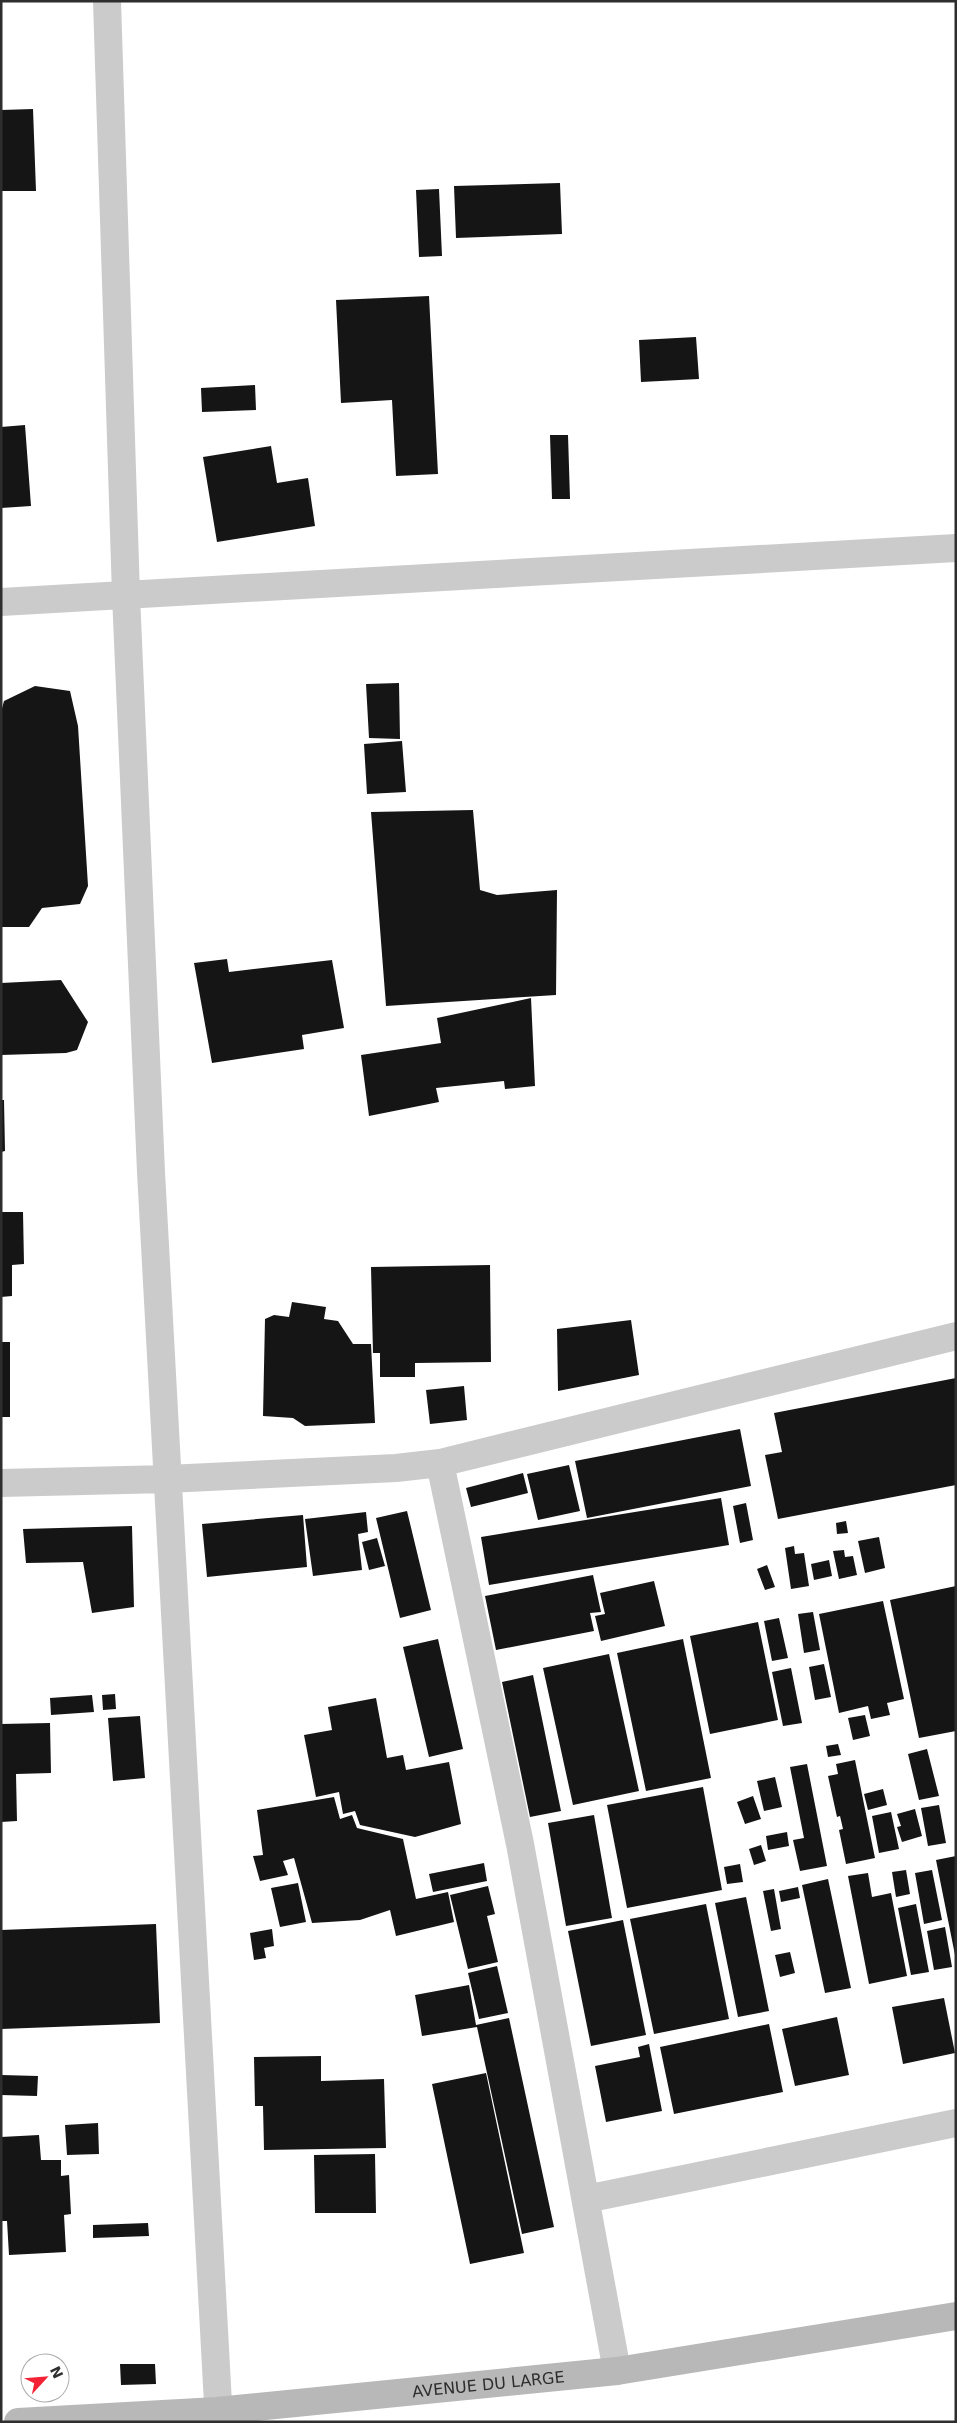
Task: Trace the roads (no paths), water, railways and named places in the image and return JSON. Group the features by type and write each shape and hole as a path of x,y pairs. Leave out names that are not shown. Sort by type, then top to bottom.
{"main road":[{"name":"AVENUE DU LARGE","path":"18,2422 218,2416 617,2371 956,2316"}],"street":[{"path":"107,1 126,595 150,1172 218,2416"},
{"path":"1,602 956,548"},
{"path":"1,1483 167,1479 396,1468 440,1462 956,1336"},
{"path":"440,1462 520,1844 617,2371"},
{"path":"586,2199 956,2123"}]}
